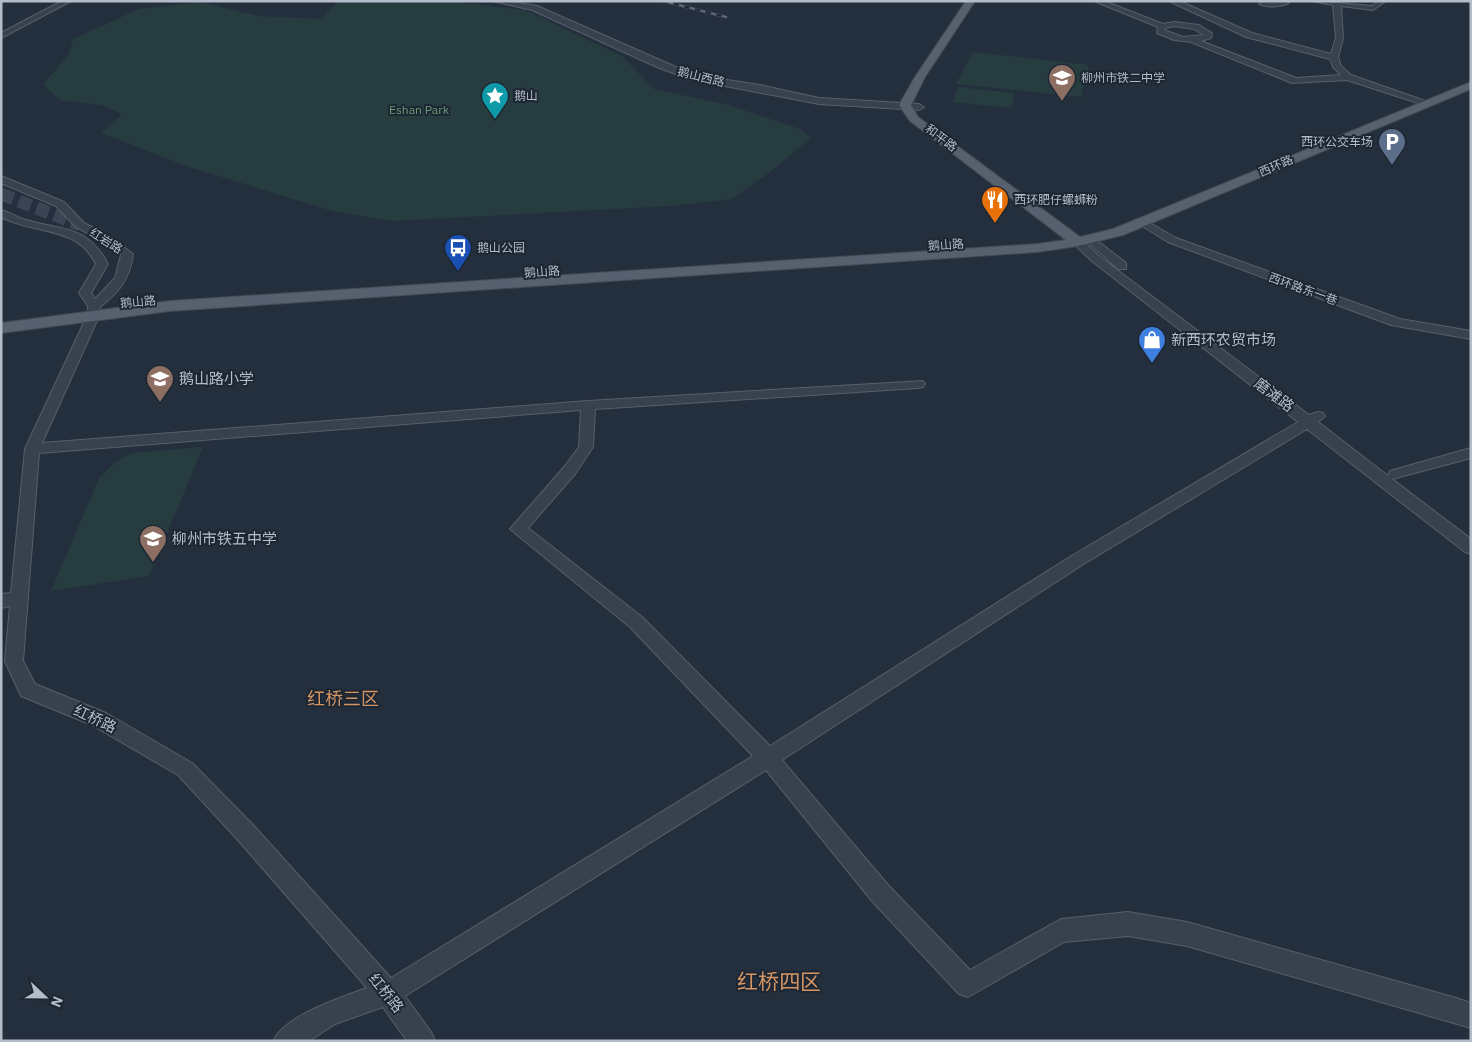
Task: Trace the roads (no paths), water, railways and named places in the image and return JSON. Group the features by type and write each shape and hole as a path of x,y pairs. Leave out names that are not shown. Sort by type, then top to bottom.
{"main road":[{"path":"906,106 907,99 916,84 971,1"},
{"path":"939,71 984,1"},
{"name":"西环路","path":"1080,236 1104,224 1412,98 1471,76"},
{"name":"西环路","path":"1080,236 1142,222 1471,85"},
{"name":"和平路","path":"929,86 919,101 919,106 927,119 975,156 1016,181 1080,236"},
{"name":"和平路","path":"906,106 914,118 1080,236"},
{"name":"鹅山路","path":"1,314 122,310 1028,249 1080,236"},
{"name":"鹅山路","path":"1,328 50,324 94,311"}],"street":[{"path":"1,34 61,1"},
{"path":"1,34 68,1"},
{"name":"鹅山西路","path":"495,1 534,8 660,65 692,77 760,88 819,101 919,106"},
{"path":"1097,1 1162,26 1189,25 1208,33 1205,38 1192,40"},
{"path":"1172,1 1250,35 1334,57"},
{"path":"1263,4 1285,3 1282,1"},
{"path":"1313,4 1374,8 1384,1"},
{"path":"1313,4 1319,11"},
{"path":"1337,5 1340,35 1338,49 1334,57 1337,67 1348,77"},
{"path":"1328,16 1339,20"},
{"path":"1162,26 1160,31 1168,36 1192,40 1295,81 1348,77 1427,103"},
{"path":"1,179 60,204 77,229"},
{"path":"1,213 21,222 77,229"},
{"name":"西环路东一巷","path":"1142,222 1172,240 1396,322 1428,330 1471,335"},
{"name":"红岩路","path":"77,229 105,238 127,254 126,273 115,289 94,311 85,293 102,264 96,249 77,229"},
{"name":"磨滩路","path":"1080,236 1096,259 1471,533"},
{"name":"红桥路","path":"94,311 32,449 21,598 14,662 28,690 99,719 185,769 246,833 388,993 422,1041"},
{"path":"32,449 588,405 918,384"},
{"path":"588,405 586,447 570,470 518,529 636,622 768,758 880,893 968,985 1061,931 1128,924 1186,934 1456,1010 1471,1016"},
{"path":"286,1041 328,1014 388,993 768,758 1076,562 1314,419"},
{"name":"磨滩路","path":"1314,419 1471,548"},
{"path":"1395,476 1471,453"},
{"path":"1,602 21,598"}],"tunnel":[{"path":"1,194 80,225"}],"railway":[{"path":"663,1 726,17"}],"place":[{"name":"柳州市铁二中学","path":"1062,102"},
{"name":"鹅山","path":"495,120"},
{"name":"西环公交车场","path":"1392,166"},
{"name":"西环肥仔螺蛳粉","path":"995,224"},
{"name":"鹅山公园","path":"458,272"},
{"name":"新西环农贸市场","path":"1152,364"},
{"name":"鹅山路小学","path":"160,403"},
{"name":"柳州市铁五中学","path":"153,563"}],"district":[{"name":"红桥三区","path":"343,699"},
{"name":"红桥四区","path":"779,982"}],"park label":[{"name":"Eshan Park","path":"419,110"}]}
